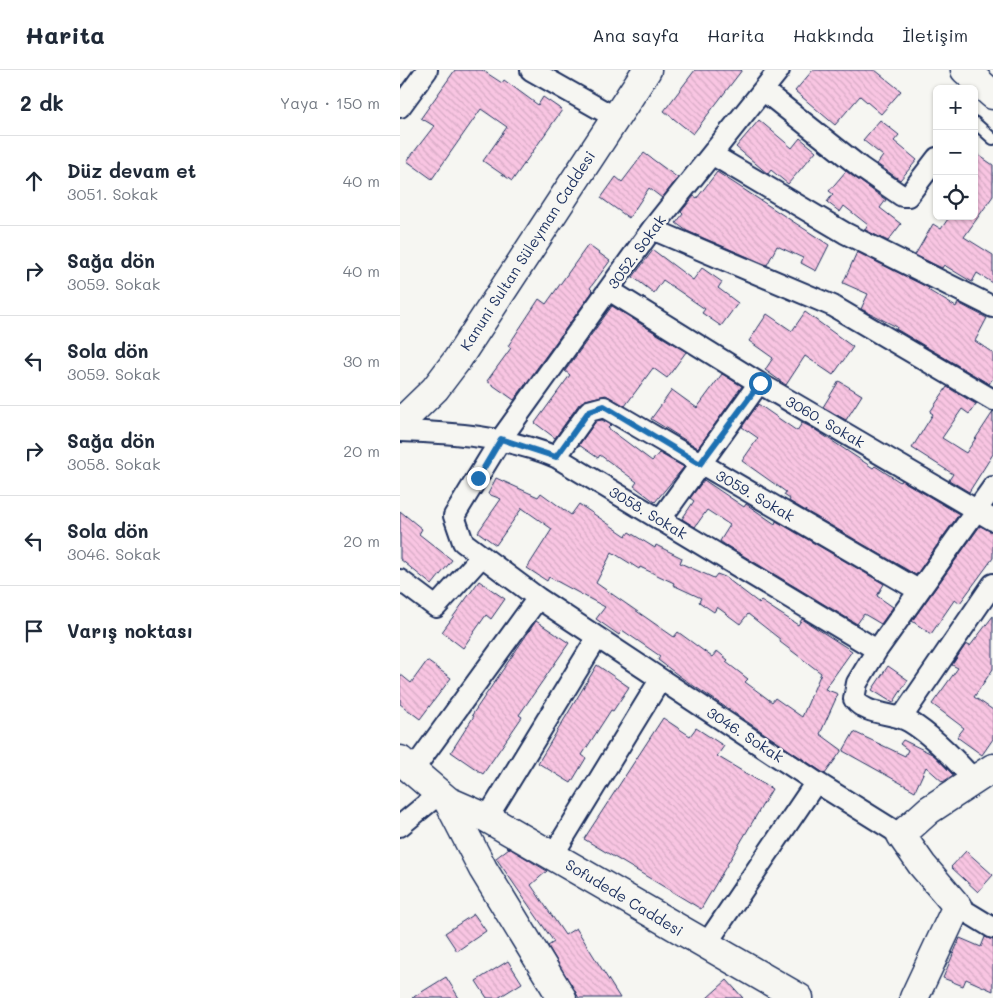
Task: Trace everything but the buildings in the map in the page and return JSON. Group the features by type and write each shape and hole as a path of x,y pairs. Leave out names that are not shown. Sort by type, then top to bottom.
{"main road":[{"name":"Kanuni Sultan Süleyman Caddesi","path":"400,423 435,389 457,360 646,70"},
{"path":"406,765 444,797 483,869 562,998"},
{"path":"901,834 929,810 983,773"},
{"name":"Sofudede Caddesi","path":"444,797 487,818 553,855 705,946 799,998"},
{"name":"3046. Sokak","path":"901,834 922,865 957,906"},
{"path":"914,998 957,906"}],"street":[{"path":"400,107 427,70"},
{"path":"531,70 614,117"},
{"name":"3052. Sokak","path":"501,439 652,230 779,70"},
{"path":"764,90 860,167 902,196 908,196 914,191 933,164"},
{"path":"713,155 845,233 993,307"},
{"path":"652,230 832,306 993,400"},
{"name":"3060. Sokak","path":"609,290 760,383 985,515"},
{"path":"660,520 760,383"},
{"name":"3059. Sokak","path":"556,457 589,411 604,406 700,464 918,590"},
{"name":"3058. Sokak","path":"400,431 501,439 556,457 877,650"},
{"name":"3046. Sokak","path":"501,439 454,516 463,542 538,598 597,638 816,782 901,834"},
{"path":"983,773 902,717 870,710 858,704 854,699 857,683 918,590 985,515 993,487"},
{"path":"400,580 436,607 482,556"},
{"path":"902,717 993,584"},
{"path":"406,765 538,598"},
{"path":"487,818 597,638"},
{"path":"553,855 660,680"},
{"path":"705,946 816,782"},
{"path":"400,826 444,797"},
{"name":"3046. Sokak","path":"957,906 993,928"}],"lane":[{"path":"978,126 993,139"}],"route":[{"path":"478,478 501,439 556,457 589,411 596,407 604,406 700,464 760,383"}]}
